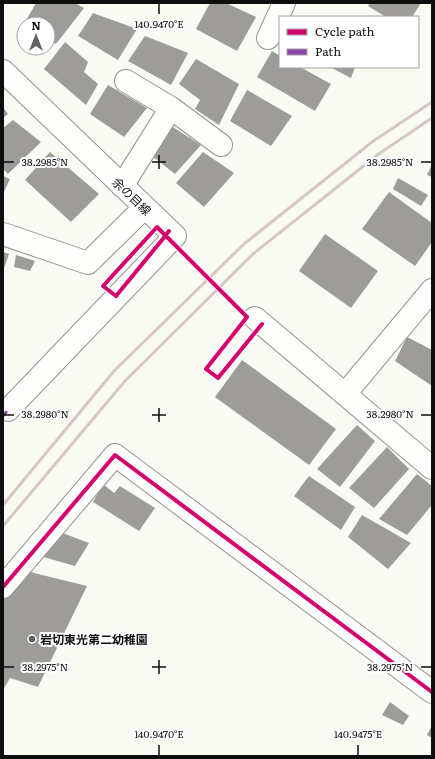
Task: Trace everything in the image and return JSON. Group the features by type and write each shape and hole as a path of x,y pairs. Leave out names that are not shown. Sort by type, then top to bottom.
{"street":[{"path":"268,38 284,3"},
{"name":"余の目線","path":"3,71 144,208 175,236 8,410"},
{"path":"126,81 171,108 222,145"},
{"path":"122,186 171,108"},
{"path":"3,234 88,263 144,208"},
{"path":"344,394 432,290"},
{"path":"254,318 432,468"},
{"path":"3,587 115,455 432,692"}],"building":[{"path":"36,3 75,3 84,8 56,44 56,16 29,16"},
{"path":"210,3 226,3 256,17 237,51 196,29"},
{"path":"370,3 421,3 413,16 384,16 368,6"},
{"path":"93,13 137,29 118,60 78,36"},
{"path":"145,36 188,53 171,85 128,61"},
{"path":"65,42 88,62 84,72 98,84 86,105 44,69 54,56 56,56 56,54"},
{"path":"272,51 279,55 279,68 302,68 331,84 315,111 257,77"},
{"path":"196,59 239,84 219,125 195,109 200,100 179,84"},
{"path":"332,68 355,68 351,78"},
{"path":"108,85 147,108 124,137 90,114"},
{"path":"247,90 292,116 271,146 230,121"},
{"path":"3,107 8,114 3,118"},
{"path":"13,120 41,142 8,174 3,169 3,128"},
{"path":"171,126 201,145 175,174 151,155"},
{"path":"50,152 99,194 71,222 25,180"},
{"path":"203,152 234,173 204,207 176,183"},
{"path":"432,164 432,177 427,175"},
{"path":"3,176 10,179 3,194"},
{"path":"398,178 428,195 421,206 393,189"},
{"path":"389,192 432,223 432,242 415,266 362,229"},
{"path":"325,234 378,271 351,308 299,271"},
{"path":"3,252 9,254 3,271"},
{"path":"16,255 35,261 30,271 14,267"},
{"path":"407,337 432,350 432,386 395,361"},
{"path":"242,360 336,429 309,465 215,397"},
{"path":"357,425 375,441 340,487 317,469"},
{"path":"387,447 409,469 374,508 349,488"},
{"path":"417,474 432,486 432,505 407,535 379,519"},
{"path":"309,476 355,507 341,530 294,496"},
{"path":"103,484 114,493 120,486 155,508 139,531 93,502"},
{"path":"362,515 411,543 388,569 348,537"},
{"path":"52,529 89,543 75,566 40,556"},
{"name":"岩切東光第二幼稚園","path":"26,571 87,586 38,687 10,678 3,690 3,600"},
{"path":"390,702 409,716 403,725 382,715"},
{"path":"432,725 432,738 427,735"}],"railway":[{"path":"3,505 114,371 244,244 372,142 432,102"},
{"path":"3,526 125,381 253,254 380,153 432,118"}],"marked path":[{"path":"3,416 8,410"}],"cycle path":[{"path":"169,231 162,240 116,296 103,286 157,227 247,317 206,369 218,378 262,324"},
{"path":"3,587 115,455 432,692"}],"place":[{"name":"岩切東光第二幼稚園","path":"32,639"}]}
